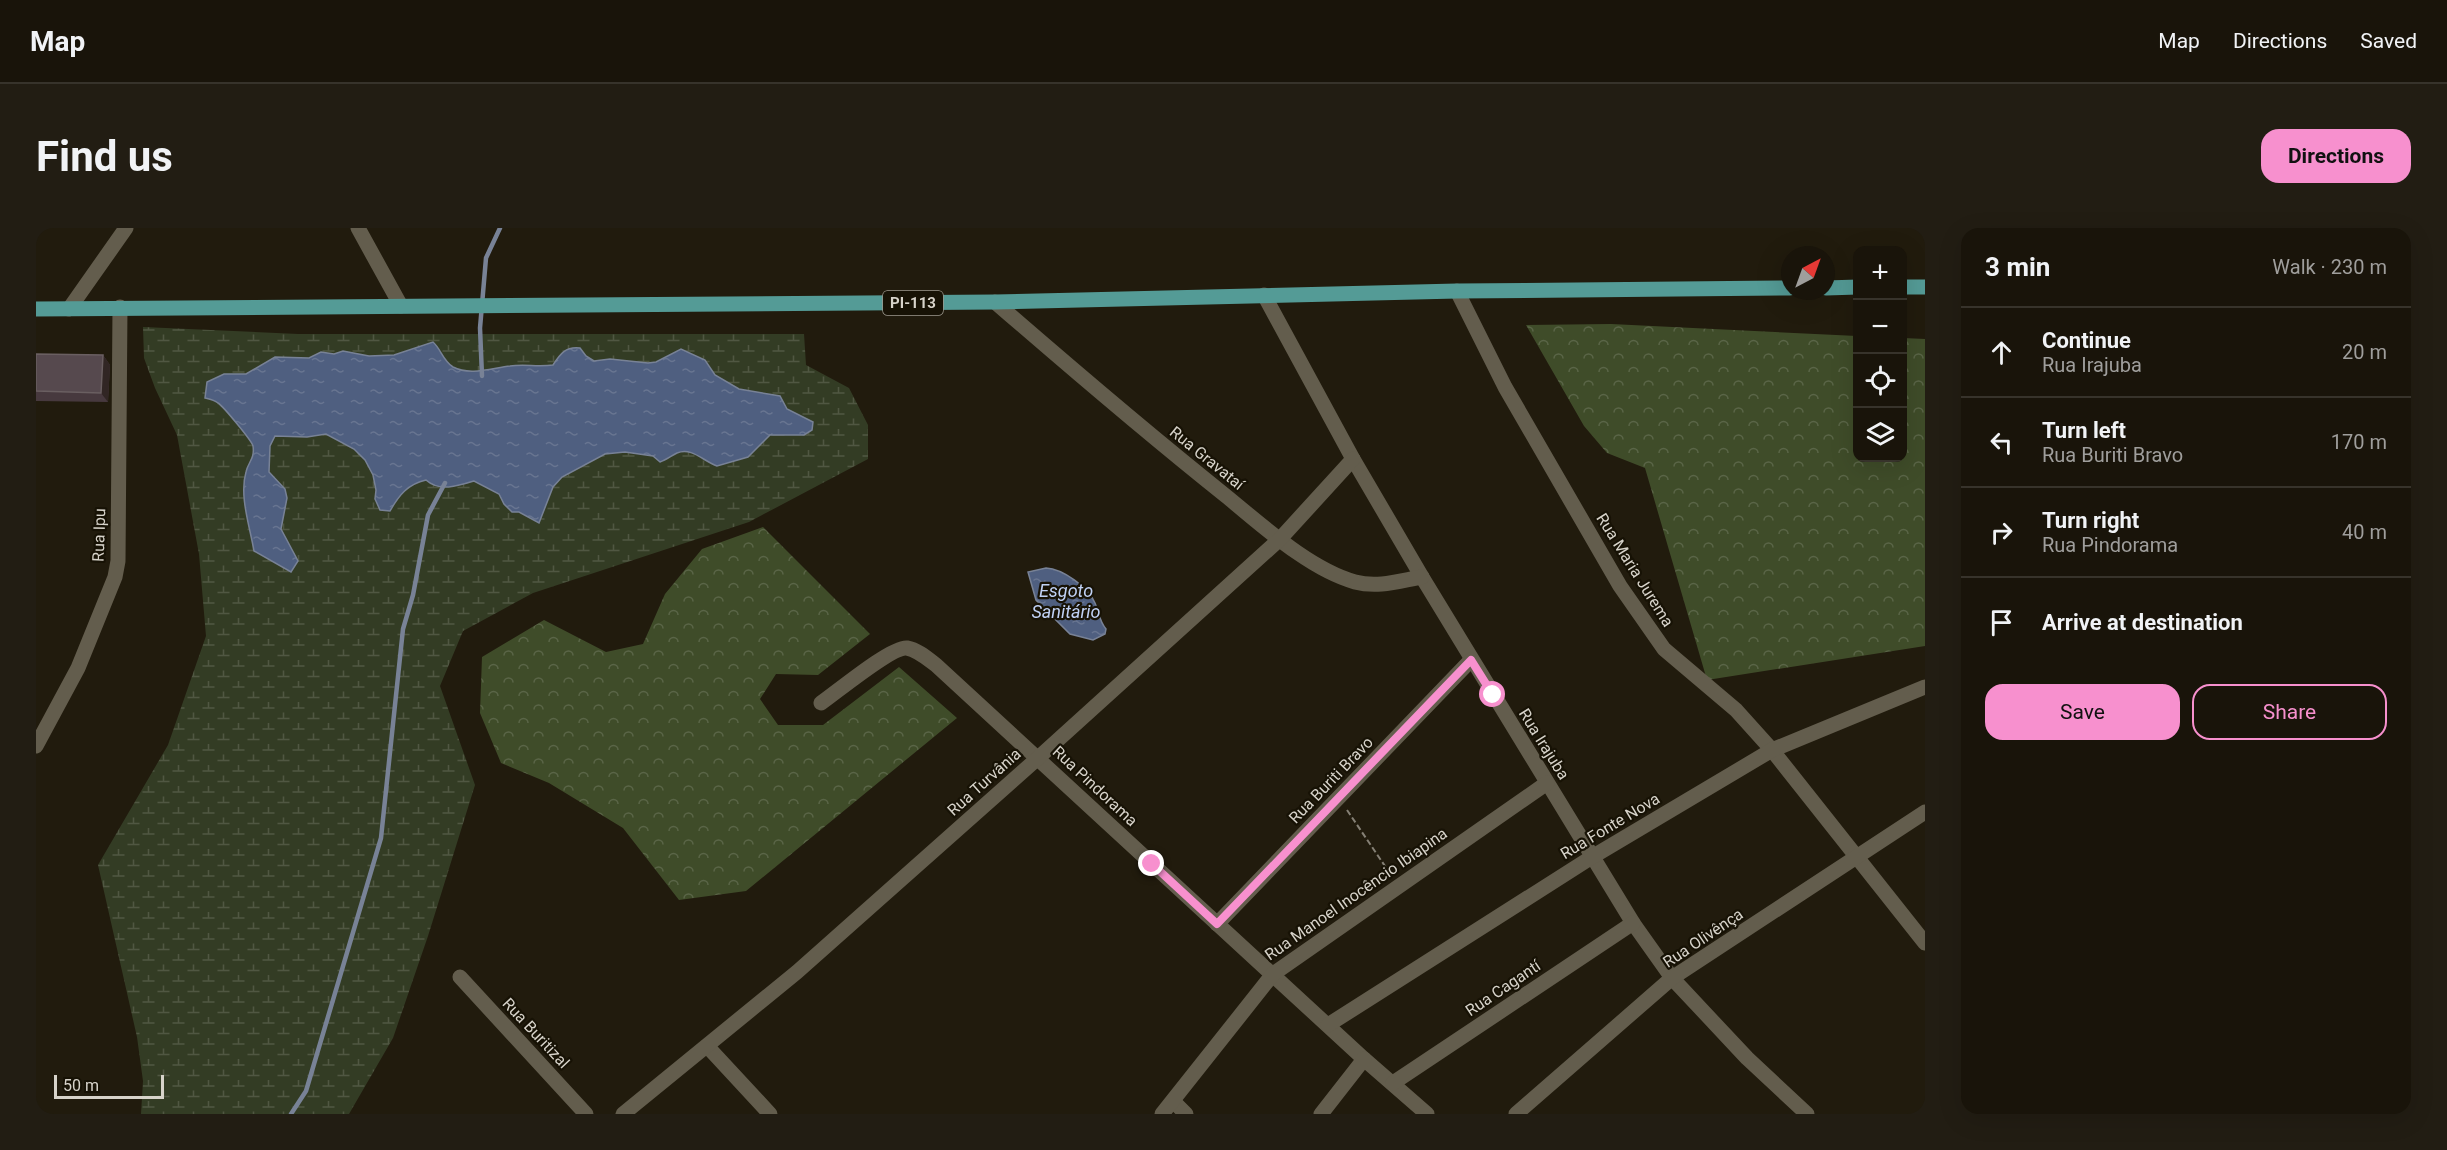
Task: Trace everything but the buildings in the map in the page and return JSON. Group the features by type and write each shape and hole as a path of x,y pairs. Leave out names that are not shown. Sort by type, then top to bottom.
{"main road":[{"path":"1835,288 1853,287"},
{"path":"1907,287 1925,287"},
{"name":"PI-113","path":"36,309 995,302 1457,291 1781,288"}],"street":[{"path":"69,309 126,228"},
{"path":"358,228 401,306"},
{"name":"Rua Maria Jurema","path":"1457,291 1505,387 1627,595 1664,649 1737,710 1772,750 1924,940"},
{"name":"Rua Irajuba","path":"1264,295 1353,459 1422,577 1592,858 1634,923 1672,978 1747,1058 1807,1114"},
{"name":"Rua Gravataí","path":"995,302 1127,417 1280,538 1330,573 1376,586 1422,577"},
{"name":"Rua Ipu","path":"36,746 78,669 115,577 118,561 120,307"},
{"name":"Rua Turvânia","path":"623,1114 797,972 1038,758 1280,538 1353,459"},
{"name":"Rua Pindorama","path":"821,703 891,653 907,648 918,652 936,665 1364,1059 1427,1114"},
{"name":"Rua Buriti Bravo","path":"1217,924 1471,660"},
{"name":"Rua Fonte Nova","path":"1328,1024 1592,858 1772,750 1925,687"},
{"name":"Rua Manoel Inocêncio Ibiapina","path":"1162,1114 1273,974 1547,783"},
{"name":"Rua Olivênça","path":"1516,1114 1672,978 1925,812"},
{"name":"Rua Cagantí","path":"1393,1083 1634,923"},
{"name":"Rua Buritizal","path":"460,977 586,1114"},
{"path":"707,1046 770,1114"},
{"path":"1321,1114 1364,1059"},
{"path":"1173,1101 1186,1114"}],"path":[{"path":"1338,798 1399,886"}],"green space":[{"path":"1611,324 1853,336 1853,462 1907,462 1907,338 1925,339 1925,646 1707,680 1645,468 1607,453 1584,426 1526,325"},
{"path":"143,327 298,334 804,334 806,365 849,388 868,425 868,459 749,522 533,593 463,631 440,686 475,785 428,936 393,1038 349,1114 141,1114 143,1081 137,1037 98,865 168,745 206,636 199,554 177,435 144,358"},
{"path":"763,527 870,634 818,675 776,674 760,699 778,725 823,725 899,667 957,718 746,891 679,900 623,828 549,783 501,763 480,713 482,657 544,620 606,652 643,644 665,594 702,549"}],"water":[{"path":"433,342 447,362 453,367 467,371 515,365 553,365 558,357 571,348 580,348 594,361 610,359 648,363 656,362 681,349 705,360 715,375 739,389 780,396 787,409 813,422 812,430 804,435 770,435 748,457 717,466 688,452 677,453 660,462 653,456 625,452 605,454 562,477 553,487 539,523 519,512 512,512 504,504 499,494 474,481 443,487 426,480 414,484 405,491 390,511 380,510 375,499 373,475 365,460 354,449 326,434 307,437 275,436 270,446 269,472 285,489 287,498 281,529 298,561 291,572 254,551 244,491 244,481 253,454 253,446 221,406 205,398 207,382 224,374 246,374 275,357 309,358 321,352 334,354 343,351 369,356 394,355"},
{"name":"Esgoto Sanitário","path":"1046,568 1067,575 1087,591 1106,629 1105,634 1093,640 1070,634 1036,600 1028,572"}],"waterway":[{"path":"482,376 480,328 486,258 500,228"},
{"path":"291,1114 306,1091 381,838 403,629 413,595 428,515 445,483"}],"route":[{"path":"1152,864 1217,924 1471,660 1493,695"}]}
